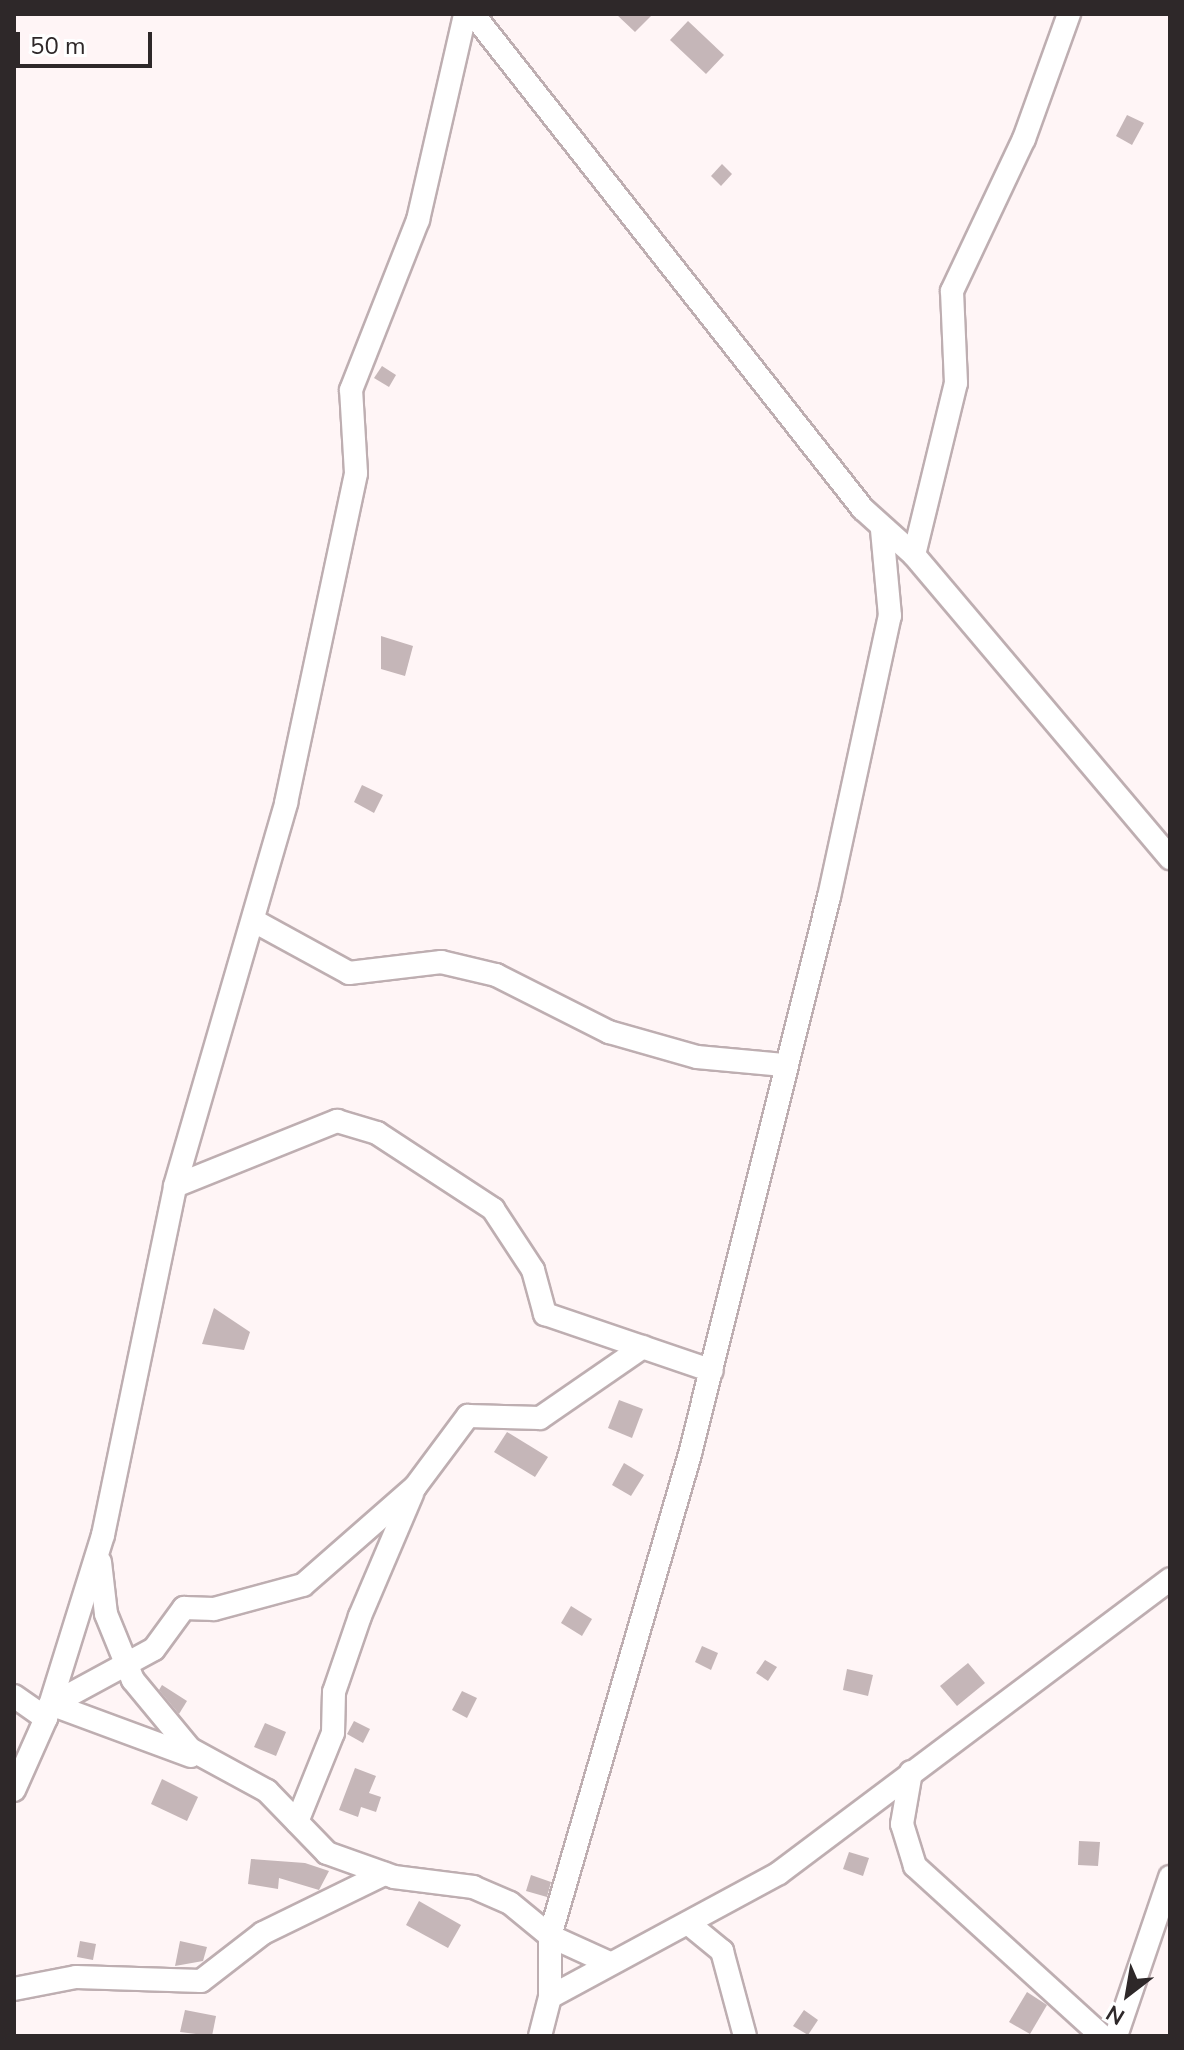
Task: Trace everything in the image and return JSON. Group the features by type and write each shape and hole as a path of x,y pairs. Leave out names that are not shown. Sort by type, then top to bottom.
{"street":[{"path":"14,1790 49,1710 98,1554 175,1186 256,922 351,503 351,390 418,220 465,14"},
{"path":"473,14 882,529 914,555 1170,858"},
{"path":"914,555 956,383 952,291 1024,139 1069,14"},
{"path":"540,2036 550,1997 550,1936 712,1371 890,616 882,529"},
{"path":"256,922 349,973 441,962 496,975 609,1032 697,1057 784,1065"},
{"path":"175,1186 337,1121 377,1133 493,1209 533,1270 545,1314 712,1371"},
{"path":"49,1710 124,1659 154,1649 184,1608 214,1609 303,1585 415,1487 468,1416 540,1418 643,1347"},
{"path":"297,1822 333,1733 334,1692 360,1616 415,1487"},
{"path":"98,1554 106,1614 124,1659 168,1729 208,1763"},
{"path":"550,1997 607,1962 689,1924 779,1873 1170,1579"},
{"path":"14,1696 257,1783 327,1853 384,1874 473,1887 510,1903 550,1936 607,1962"},
{"path":"911,1772 902,1824 915,1866 1102,2036"},
{"path":"14,1989 88,1977 201,1981 284,1921 384,1874"},
{"path":"1116,2036 1170,1877"},
{"path":"689,1924 722,1951 745,2036"}],"building":[{"path":"616,14 653,14 635,32"},
{"path":"688,21 724,55 706,74 670,40"},
{"path":"1127,115 1144,123 1132,145 1116,136"},
{"path":"722,164 732,174 721,186 711,176"},
{"path":"382,366 396,375 389,387 374,378"},
{"path":"381,636 413,646 405,676 381,669"},
{"path":"362,785 383,795 374,813 354,802"},
{"path":"214,1308 250,1332 244,1350 202,1344"},
{"path":"619,1400 643,1409 632,1438 608,1428"},
{"path":"507,1432 548,1457 535,1477 494,1452"},
{"path":"624,1463 644,1475 631,1496 612,1485"},
{"path":"571,1606 592,1619 582,1636 561,1623"},
{"path":"702,1646 718,1653 711,1670 695,1662"},
{"path":"765,1660 777,1667 768,1681 756,1673"},
{"path":"968,1663 985,1683 957,1706 940,1686"},
{"path":"847,1669 873,1675 868,1696 843,1690"},
{"path":"162,1685 187,1701 179,1714 159,1690"},
{"path":"462,1691 477,1698 467,1718 452,1710"},
{"path":"354,1721 370,1729 363,1743 347,1734"},
{"path":"265,1723 286,1732 276,1756 254,1747"},
{"path":"355,1768 376,1776 369,1793 381,1797 376,1812 361,1807 358,1817 339,1810"},
{"path":"162,1779 198,1797 187,1821 151,1804"},
{"path":"1079,1841 1100,1842 1098,1866 1078,1865"},
{"path":"849,1852 869,1858 863,1876 843,1869"},
{"path":"251,1859 305,1863 329,1871 319,1890 279,1878 278,1889 248,1884"},
{"path":"531,1875 551,1882 547,1897 526,1891"},
{"path":"419,1901 461,1925 448,1948 406,1925"},
{"path":"80,1941 96,1944 93,1960 77,1957"},
{"path":"180,1941 207,1947 203,1961 175,1966"},
{"path":"1027,1992 1047,2005 1030,2034 1009,2022"},
{"path":"185,2010 216,2016 212,2036 180,2032"},
{"path":"804,2010 818,2020 808,2035 793,2026"}]}
